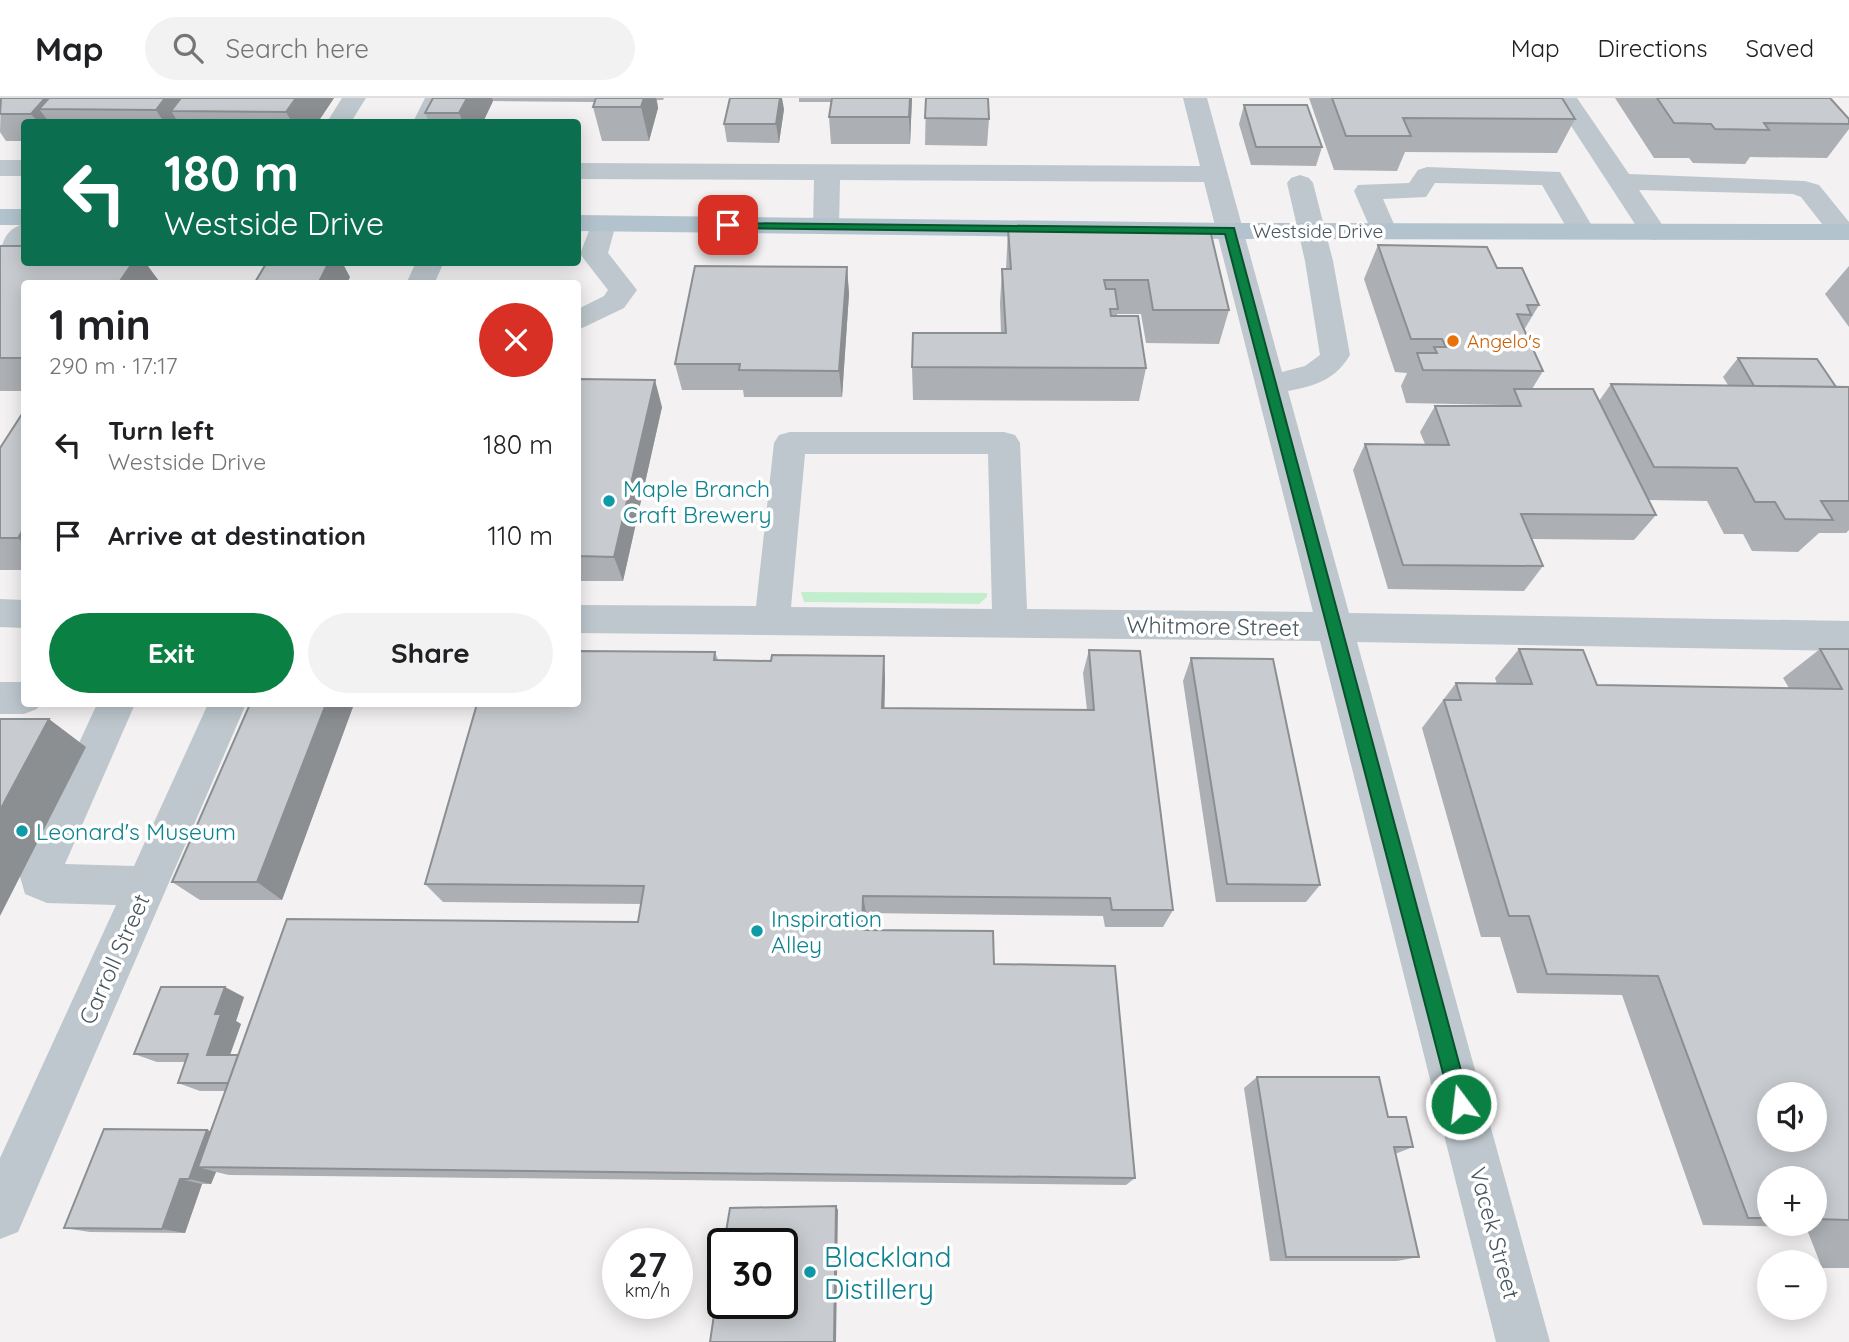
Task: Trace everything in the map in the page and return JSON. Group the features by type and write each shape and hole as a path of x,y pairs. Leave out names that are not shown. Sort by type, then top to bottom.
{"main road":[{"path":"0,217 21,217"},
{"name":"Westside Drive","path":"590,224 1230,231 1846,232"}],"street":[{"path":"341,119 354,98"},
{"path":"426,119 437,98"},
{"name":"Vacek Street","path":"1195,98 1523,1342"},
{"path":"1565,98 1654,232"},
{"path":"0,168 21,168"},
{"path":"581,171 1214,174"},
{"path":"826,226 827,172"},
{"path":"1384,231 1367,191 1417,191 1427,176 1551,177 1582,231"},
{"path":"1620,182 1796,186 1810,191 1846,232"},
{"path":"1271,384 1302,379 1316,373 1331,365 1335,355 1320,261 1300,183"},
{"path":"581,319 614,302 623,290 594,254 590,224"},
{"path":"0,262 21,236"},
{"path":"772,621 790,443 1004,443 1010,624"},
{"path":"0,613 21,614"},
{"name":"Whitmore Street","path":"581,619 1335,627 1849,636"},
{"path":"0,698 21,698"},
{"path":"115,707 40,880 47,883 147,886"},
{"name":"Carroll Street","path":"0,1214 226,707"}],"green space":[{"path":"801,592 987,593 987,597 979,604 804,602"}],"building":[{"path":"1,98 45,98 31,114 0,114"},
{"path":"49,98 165,98 156,110 39,109"},
{"path":"181,98 296,98 286,112 171,111"},
{"path":"433,98 467,98 459,113 425,113"},
{"path":"596,98 644,98 641,107 593,107"},
{"path":"730,98 780,98 776,124 724,124"},
{"path":"832,98 910,98 909,117 829,117"},
{"path":"926,98 988,98 989,119 925,118"},
{"path":"1332,98 1562,98 1575,119 1403,118 1411,136 1346,136"},
{"path":"1657,98 1830,98 1849,119 1849,124 1764,123 1769,130 1715,129 1711,124 1674,123"},
{"path":"1244,105 1307,105 1322,147 1256,147"},
{"path":"1008,229 1210,230 1229,310 1153,310 1148,280 1104,280 1106,289 1115,289 1118,309 1110,309 1111,316 1138,316 1146,368 912,367 913,333 1006,333 1002,269 1011,269"},
{"path":"1378,245 1487,247 1497,268 1522,268 1539,305 1527,305 1531,315 1517,314 1543,371 1423,370 1417,353 1437,353 1434,347 1446,347 1442,339 1411,339"},
{"path":"0,246 21,246 21,266 130,266 121,280 21,280 21,358 0,358"},
{"path":"265,266 327,266 320,280 256,280"},
{"path":"695,266 847,267 839,371 739,370 740,364 675,364"},
{"path":"1738,358 1817,359 1836,387 1754,386"},
{"name":"Maple Branch Craft Brewery","path":"581,379 655,380 614,557 581,556"},
{"path":"1611,384 1849,387 1849,501 1821,501 1833,520 1785,519 1775,502 1755,502 1737,468 1654,467"},
{"path":"1514,389 1593,389 1656,515 1521,514 1543,566 1403,565 1365,444 1449,445 1435,406 1521,406"},
{"path":"21,416 21,533 18,538 0,538 0,448"},
{"path":"1519,649 1583,650 1597,685 1842,689 1820,649 1849,649 1849,1220 1827,1219 1827,1166 1757,1166 1757,1218 1748,1218 1658,976 1547,974 1529,916 1509,916 1444,700 1461,700 1456,683 1532,684"},
{"name":"Inspiration Alley","path":"1089,650 1140,651 1173,910 1112,910 1110,898 863,896 862,930 993,931 994,964 1115,966 1135,1178 198,1167 287,919 638,922 644,886 425,884 476,707 581,707 581,651 715,652 714,660 771,661 772,655 884,656 882,708 1094,710"},
{"path":"1191,658 1273,659 1320,885 1227,884"},
{"path":"249,707 325,707 257,882 172,882"},
{"path":"0,719 49,719 0,810"},
{"path":"161,987 225,987 215,1014 221,1014 207,1055 238,1055 228,1083 178,1083 188,1054 134,1054"},
{"path":"1257,1077 1379,1077 1388,1117 1406,1117 1413,1147 1394,1147 1419,1257 1286,1257"},
{"path":"104,1129 207,1130 189,1179 180,1179 162,1229 64,1228"},
{"name":"Blackland Distillery","path":"836,1206 834,1342 710,1342 713,1319 798,1319 798,1228 727,1228 730,1208"}],"place":[{"name":"Angelo's","path":"1453,341"},
{"name":"Maple Branch Craft Brewery","path":"609,501"},
{"name":"Leonard's Museum","path":"22,831"},
{"name":"Inspiration Alley","path":"757,931"},
{"name":"Blackland Distillery","path":"810,1272"}],"route":[{"path":"728,225 1230,231 1461,1104"}]}
